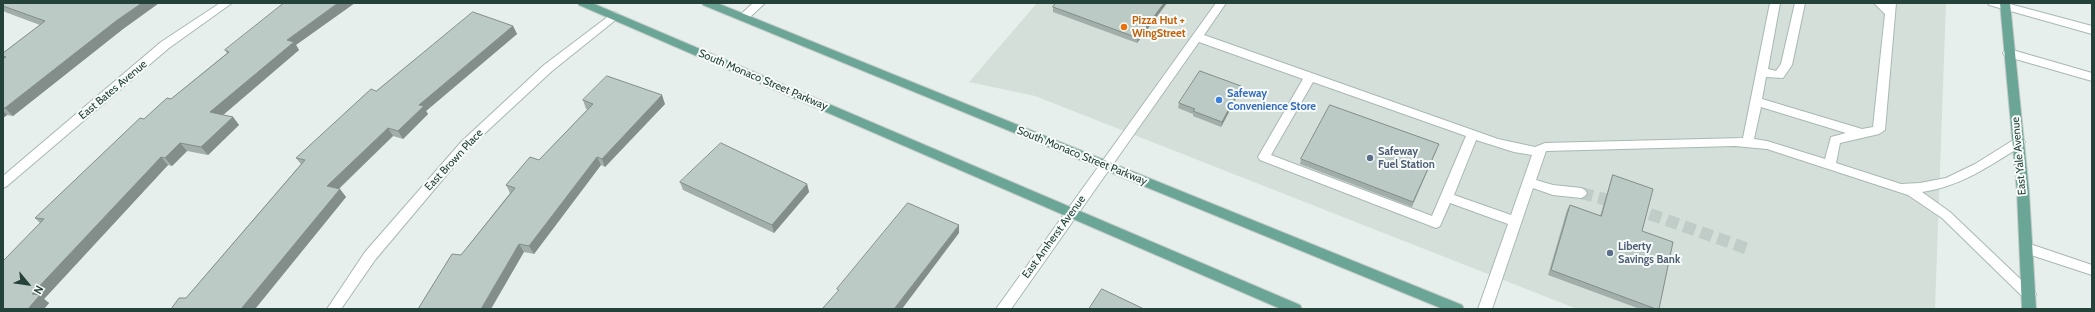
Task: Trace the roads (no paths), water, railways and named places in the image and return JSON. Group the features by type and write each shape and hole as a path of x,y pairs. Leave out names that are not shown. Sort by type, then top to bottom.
{"main road":[{"name":"South Monaco Street Parkway","path":"583,3 1295,309"},
{"name":"South Monaco Street Parkway","path":"707,3 1457,309"},
{"name":"East Yale Avenue","path":"2005,5 2019,142 2027,248 2029,309"}],"street":[{"name":"East Bates Avenue","path":"3,183 165,45 228,3"},
{"path":"743,18 760,3"},
{"name":"East Amherst Avenue","path":"1003,309 1221,3"},
{"path":"1748,142 1775,3"},
{"path":"1762,72 1780,75 1786,65 1800,3"},
{"path":"1830,164 1834,140 1879,130 1890,8 1878,3"},
{"path":"1993,3 2005,5 2092,30"},
{"name":"East Brown Place","path":"334,309 370,256 466,144 548,68 614,16"},
{"path":"1197,37 1472,135 1508,147 1539,152"},
{"path":"2010,53 2092,77"},
{"path":"1310,77 1264,157 1436,223 1472,135"},
{"path":"1756,101 1861,134"},
{"path":"1484,309 1539,152 1543,148 1548,147 1748,142 1767,145 1830,164 1898,186 1922,198 1946,215 2029,294"},
{"path":"1898,186 1926,188 1944,184 2019,142"},
{"path":"1528,182 1553,190 1581,194"},
{"path":"1446,196 1515,222"},
{"path":"2027,248 2092,270"}],"tunnel":[{"path":"1581,193 1619,203 1748,249"}],"place":[{"name":"Pizza Hut + WingStreet","path":"1124,27"},
{"name":"Safeway Convenience Store","path":"1219,100"},
{"name":"Safeway Fuel Station","path":"1370,158"},
{"name":"Liberty Savings Bank","path":"1610,253"}]}
